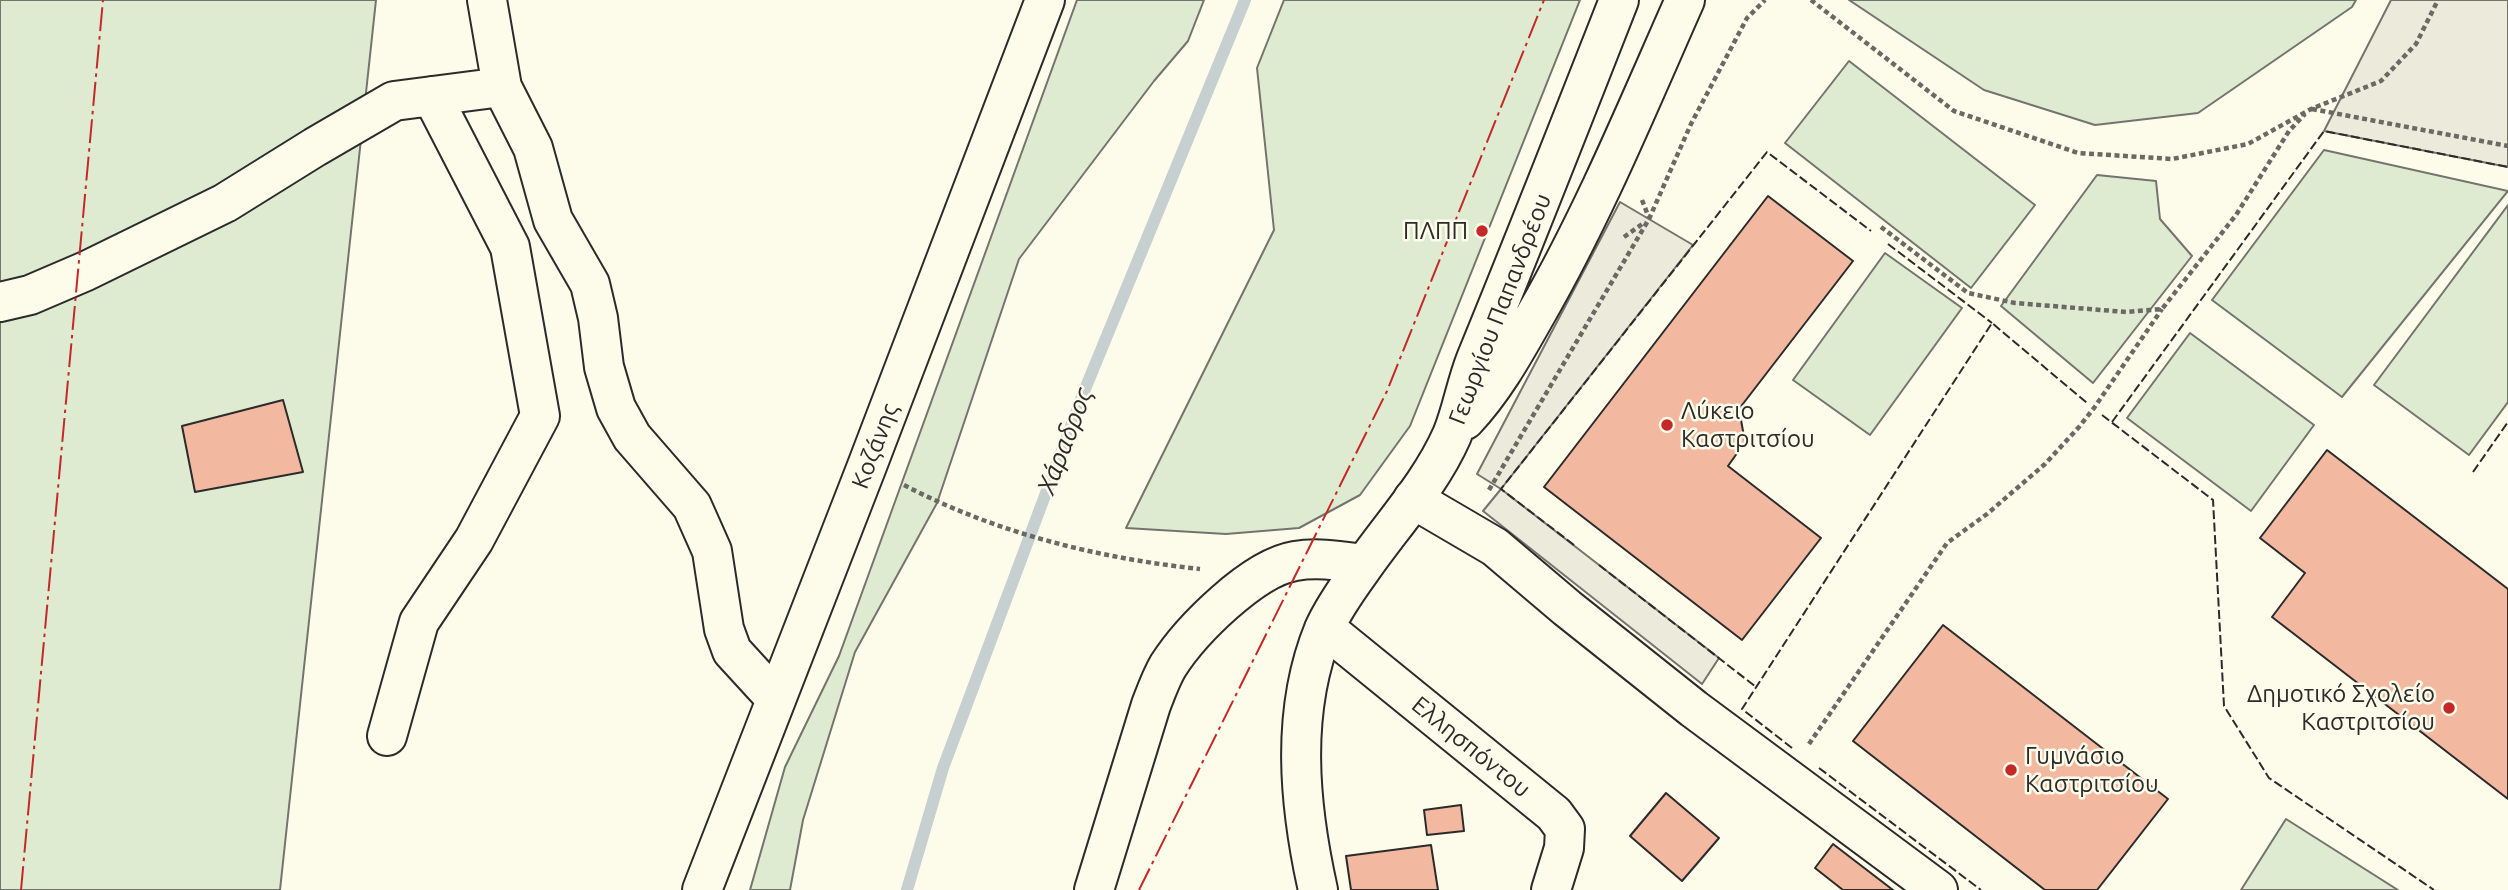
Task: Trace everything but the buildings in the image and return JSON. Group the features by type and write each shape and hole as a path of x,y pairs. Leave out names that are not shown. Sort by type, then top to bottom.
{"street":[{"path":"487,0 502,87 533,148 553,220 590,284 598,318 604,368 616,408 632,437 692,506 712,551 724,629 732,651 776,699"},
{"name":"Κοζάνης","path":"702,890 1045,0"},
{"name":"Γεωργίου Παπανδρέου","path":"1452,434 1474,363 1619,0"},
{"name":"Γεωργίου Παπανδρέου","path":"1452,434 1483,401 1553,285 1609,173 1685,0"},
{"path":"0,302 30,295 86,271 225,203 394,101 502,87"},
{"path":"387,736 419,622 474,540 540,416 510,247 432,96"},
{"path":"1318,890 1304,808 1301,741 1310,673 1325,628 1364,565 1435,467 1452,434"},
{"path":"1413,499 1496,547 1567,608 1704,717 1938,890"},
{"path":"1094,890 1151,705 1176,656 1226,602 1254,578 1266,572 1284,564 1314,559 1364,565"},
{"name":"Ελλησπόντου","path":"1325,628 1554,814 1565,829 1564,848 1551,890"}],"path":[{"path":"1489,491 1649,219 1691,124 1748,18 1765,0"},
{"path":"1811,0 1954,111 2078,153 2172,159 2248,144 2311,108 2381,81 2416,44 2438,0"},
{"path":"2311,108 2508,146"},
{"path":"1802,754 1947,543 1987,514 2045,464 2079,427 2162,309 2236,215 2289,131 2311,108"},
{"path":"1881,227 1968,293 2015,303 2126,313 2162,309"},
{"path":"867,466 923,495 1029,537 1142,563 1204,569"}],"green space":[{"path":"0,0 376,0 280,890 0,890"},
{"path":"1077,0 1204,0 1188,41 1154,81 1019,259 937,503 855,652 803,820 790,890 750,890 785,767 839,656"},
{"path":"1284,0 1580,0 1410,426 1360,495 1299,528 1226,534 1126,528 1274,230 1257,68"},
{"path":"1849,0 2356,0 2352,7 2198,113 2095,125 1984,90"},
{"path":"1849,61 2035,205 1971,288 1785,143"},
{"path":"2324,150 2508,191 2342,397 2212,300"},
{"path":"2097,175 2156,181 2160,219 2192,256 2093,383 2001,306"},
{"path":"2508,205 2508,402 2469,455 2374,385"},
{"path":"1885,253 1962,308 1870,435 1793,380"},
{"path":"2190,333 2314,425 2251,511 2127,418"},
{"path":"2286,819 2398,890 2241,890"}],"shaded area":[{"path":"2391,0 2508,0 2508,167 2324,131"},
{"path":"1620,202 1693,245 1501,489 1477,474"},
{"path":"1501,489 1719,658 1702,684 1483,511"}],"waterway":[{"name":"Χάραδρος","path":"907,890 943,768 1083,394 1245,0"}],"fence":[{"path":"2112,422 2324,131 2508,167"},
{"path":"1574,545 1501,489 1767,152 1871,231"},
{"path":"1888,244 1992,323"},
{"path":"1792,748 1742,709 1992,323 2087,403"},
{"path":"2102,415 2213,500 2224,706 2269,778 2434,890"},
{"path":"2473,472 2508,422"},
{"path":"1599,565 1756,687"},
{"path":"1819,768 1981,890"}],"power":[{"path":"21,890 103,0"},
{"path":"1139,890 1387,391 1544,0"}],"place":[{"name":"ΠΛΠΠ","path":"1482,231"},
{"name":"Λύκειο Καστριτσίου","path":"1667,425"},
{"name":"Δημοτικό Σχολείο Καστριτσίου","path":"2449,708"},
{"name":"Γυμνάσιο Καστριτσίου","path":"2011,770"}]}
